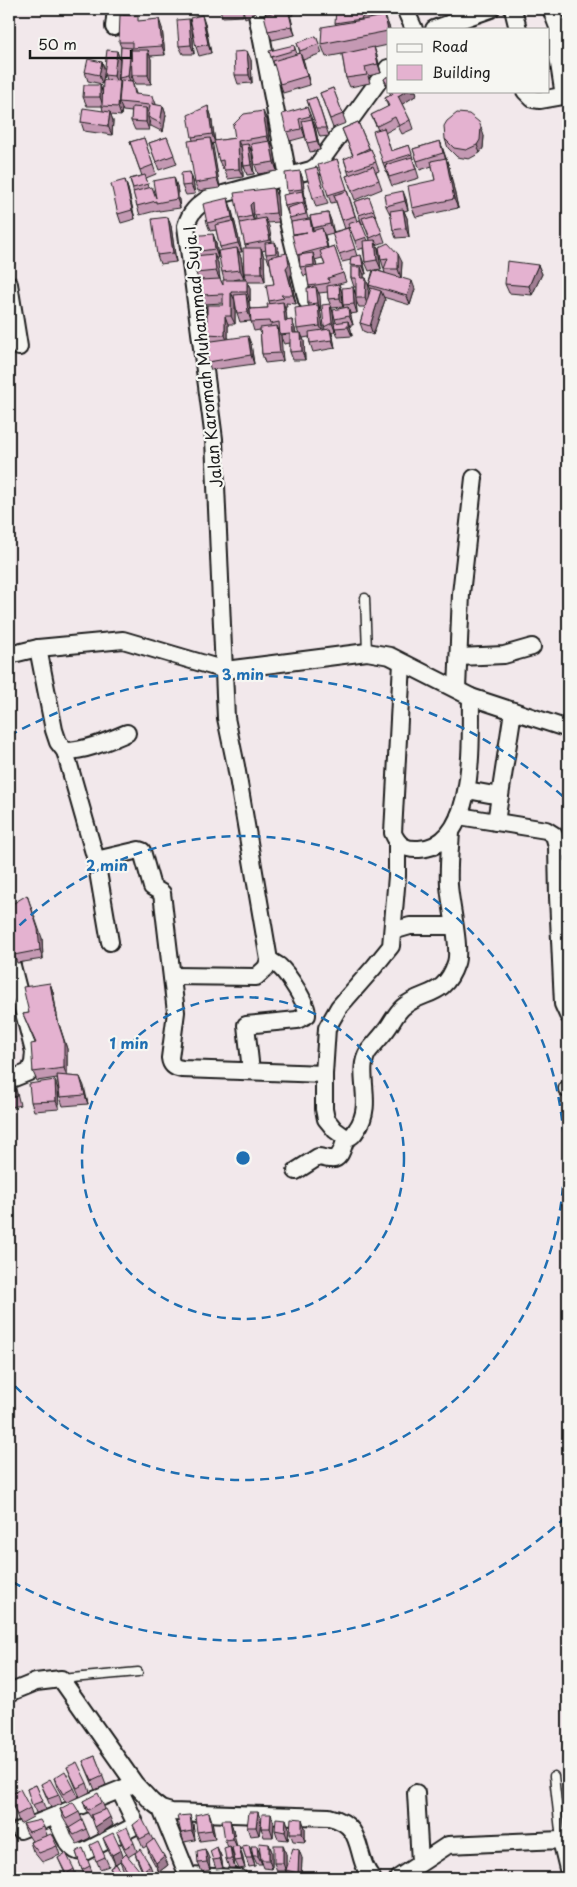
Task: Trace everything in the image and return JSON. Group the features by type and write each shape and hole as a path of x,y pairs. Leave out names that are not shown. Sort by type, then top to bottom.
{"street":[{"path":"114,27 116,9"},
{"path":"256,9 288,176 284,205 307,301"},
{"path":"405,9 414,28"},
{"path":"437,28 491,9"},
{"path":"513,9 518,28"},
{"path":"526,92 533,99 540,100 566,95 558,57 563,28 551,9"},
{"name":"Jalan Karomah Muhammad Suja I","path":"269,960 226,718 214,439 186,226 189,217 197,206 209,198 311,170 322,161 387,69"},
{"path":"9,284 19,347"},
{"path":"402,663 393,833 402,847 416,850 426,849 446,838 451,832 459,816 467,790 469,773 464,693 459,657 461,594 474,478"},
{"path":"9,654 38,648 123,640 225,670 367,652 390,656 464,693 568,729"},
{"path":"38,648 54,730 58,742 65,751 96,860 110,942"},
{"path":"459,657 504,655 532,648"},
{"path":"496,822 514,711"},
{"path":"65,751 106,741 127,733"},
{"path":"467,790 500,796"},
{"path":"459,816 546,830 551,832 556,840 563,1004 568,1015"},
{"path":"397,841 397,876 391,946 339,1007 327,1028 324,1110 326,1119 335,1130 346,1138 352,1137 361,1124 365,1107 363,1068 368,1053 403,1007 413,1000 436,992 451,975 457,962 458,950 449,885 451,832"},
{"path":"96,860 139,850 143,853 151,883 154,888 160,891 164,899 176,1012 170,1062 175,1068 324,1074"},
{"path":"393,931 410,926 454,926"},
{"path":"9,954 34,1052 33,1063 29,1072 9,1080"},
{"path":"172,976 256,977 266,968 269,960 280,967 304,1002 308,1009 308,1015 288,1022 246,1025 251,1071"},
{"path":"296,1171 318,1157 332,1160 340,1155 346,1138"},
{"path":"9,1693 36,1682 61,1679 128,1787 134,1820 133,1827 84,1852 79,1852 72,1849 55,1816"},
{"path":"128,1787 161,1809 171,1812 329,1817 339,1819 353,1831 372,1878"},
{"path":"20,1830 128,1787"},
{"path":"416,1793 420,1862"},
{"path":"161,1809 186,1877 239,1878"},
{"path":"398,1878 448,1845 463,1843 561,1840 568,1869"}],"lane":[{"path":"365,598 367,652"},
{"path":"61,1679 138,1672"},
{"path":"554,1776 561,1840"}],"building":[{"path":"264,9 280,9 265,13"},
{"path":"288,9 292,26 268,31 264,15"},
{"path":"336,9 369,9 361,19 335,23"},
{"path":"120,15 138,16 138,21 159,19 162,46 132,48 132,42 119,42"},
{"path":"202,15 208,44 196,47 190,18"},
{"path":"385,16 387,28 387,31 321,44 322,27"},
{"path":"189,19 191,45 179,46 177,20"},
{"path":"316,36 319,44 300,51 297,43"},
{"path":"294,45 295,50 271,57 269,51"},
{"path":"121,47 131,48 128,76 119,78"},
{"path":"374,47 378,64 365,67 367,75 346,78 342,54"},
{"path":"107,50 117,51 114,76 104,75"},
{"path":"131,50 148,50 148,75 132,75"},
{"path":"247,51 249,75 235,75 234,52"},
{"path":"300,53 307,76 280,84 273,61"},
{"path":"88,59 102,62 99,75 85,72"},
{"path":"103,80 120,81 118,107 102,106"},
{"path":"121,80 132,81 135,94 153,96 152,104 163,106 160,123 148,117 150,105 119,102"},
{"path":"84,85 100,85 100,97 83,97"},
{"path":"333,88 343,114 330,119 320,93"},
{"path":"392,92 404,92 398,96 410,120 399,126 395,117 377,126 371,115 389,106 385,98 393,94"},
{"path":"316,97 326,128 317,128 307,100"},
{"path":"208,106 212,134 192,137 188,115"},
{"path":"132,107 146,108 146,122 131,121"},
{"path":"307,107 310,116 299,119 301,129 287,132 282,114"},
{"path":"83,108 110,112 108,126 81,122"},
{"path":"263,111 267,136 238,141 239,169 224,170 223,160 219,161 214,141 235,138 233,125 244,114"},
{"path":"457,113 469,114 479,122 481,127 480,140 477,145 466,150 454,148 445,139 444,126"},
{"path":"312,119 317,141 307,143 302,121"},
{"path":"358,122 369,148 357,154 371,149 376,162 348,171 344,159 353,155 342,129"},
{"path":"384,128 391,151 409,145 412,154 383,163 373,131"},
{"path":"167,137 174,155 156,162 149,143"},
{"path":"144,138 153,165 140,170 130,142"},
{"path":"210,138 217,179 195,183 188,141"},
{"path":"270,141 274,162 255,165 251,144"},
{"path":"440,141 443,153 417,161 413,149"},
{"path":"248,144 251,165 244,166 241,145"},
{"path":"412,157 416,169 389,177 385,165"},
{"path":"446,158 454,199 412,208 408,186 435,180 431,161"},
{"path":"337,159 347,189 328,195 318,165"},
{"path":"373,166 379,180 352,191 346,176"},
{"path":"317,167 325,195 313,198 305,170"},
{"path":"300,171 302,189 287,191 285,173"},
{"path":"190,172 191,185 182,186 181,173"},
{"path":"145,175 148,184 133,188 130,179"},
{"path":"174,177 177,199 156,203 156,201 137,206 133,192 152,187 156,198 153,181"},
{"path":"125,180 132,210 118,214 111,184"},
{"path":"273,188 276,213 254,215 253,202 250,205 252,216 239,219 234,193"},
{"path":"302,191 304,202 285,206 283,195"},
{"path":"347,191 355,216 342,220 334,195"},
{"path":"403,191 405,201 386,206 384,195"},
{"path":"369,197 374,210 359,215 354,202"},
{"path":"228,198 232,217 207,223 203,204"},
{"path":"303,203 306,214 289,218 287,208"},
{"path":"403,209 406,228 393,230 390,211"},
{"path":"328,213 330,224 313,228 310,216"},
{"path":"375,214 382,233 370,238 362,218"},
{"path":"168,217 173,253 157,255 152,219"},
{"path":"265,218 270,240 245,245 240,223"},
{"path":"310,219 312,231 322,228 327,247 297,255 292,235 307,232 293,234 291,222"},
{"path":"360,220 367,237 355,241 348,224"},
{"path":"233,221 238,243 220,247 215,225"},
{"path":"348,228 355,249 339,254 332,233"},
{"path":"213,234 215,249 193,252 191,236"},
{"path":"375,240 377,260 365,262 363,241"},
{"path":"275,242 276,253 266,254 265,243"},
{"path":"388,243 398,254 398,269 384,269 388,258 381,259 379,247"},
{"path":"334,246 343,273 328,278 329,283 309,286 306,268 325,265 320,251"},
{"path":"237,248 240,270 222,272 218,251"},
{"path":"243,248 261,248 262,273 244,273"},
{"path":"287,253 289,264 286,268 293,295 281,295 284,298 269,301 266,285 274,284 269,257"},
{"path":"313,253 314,265 300,267 299,255"},
{"path":"214,254 216,271 196,273 194,256"},
{"path":"361,255 363,266 350,265 351,257"},
{"path":"507,261 538,265 529,286 505,284"},
{"path":"351,267 361,267 361,278 366,278 365,298 356,298 356,278 351,278"},
{"path":"374,270 412,281 407,296 369,285"},
{"path":"220,279 223,285 223,280 247,280 247,292 231,292 231,316 225,316 225,335 207,334 207,305 223,305 223,294 201,295 200,280"},
{"path":"339,284 340,298 328,299 327,286"},
{"path":"316,287 318,303 308,304 307,288"},
{"path":"353,287 354,304 343,305 342,288"},
{"path":"371,288 381,291 370,326 360,323"},
{"path":"246,294 248,312 237,313 234,295"},
{"path":"283,302 285,321 292,320 293,333 301,333 302,351 290,352 290,334 280,335 279,322 270,324 269,321 251,322 250,309 268,308 267,304"},
{"path":"330,304 332,323 324,327 322,305"},
{"path":"318,305 320,326 297,329 295,308"},
{"path":"348,307 349,316 335,319 333,310"},
{"path":"348,321 348,327 335,328 334,323"},
{"path":"277,326 280,353 262,354 260,328"},
{"path":"330,329 332,340 310,343 309,332"},
{"path":"248,336 251,355 208,362 205,342"},
{"path":"27,895 38,929 40,950 14,955 9,940 9,906"},
{"path":"50,983 55,1013 64,1041 64,1068 33,1072 31,1044 36,1043 23,1014 29,1013 23,987"},
{"path":"9,1030 11,1057 9,1057"},
{"path":"57,1075 80,1077 85,1095 60,1097"},
{"path":"11,1076 17,1096 9,1098 9,1077"},
{"path":"55,1080 56,1101 31,1102 29,1084"},
{"path":"95,1756 103,1776 92,1781 83,1761"},
{"path":"77,1762 87,1783 77,1788 67,1767"},
{"path":"65,1771 74,1788 63,1794 54,1778"},
{"path":"50,1779 59,1795 48,1799 41,1784"},
{"path":"36,1785 43,1801 32,1805 27,1789"},
{"path":"20,1789 30,1808 17,1815 9,1796"},
{"path":"98,1793 102,1802 88,1810 83,1801"},
{"path":"73,1802 79,1812 66,1819 60,1809"},
{"path":"106,1809 110,1817 95,1827 91,1815"},
{"path":"209,1812 212,1830 197,1832 195,1815"},
{"path":"249,1812 258,1812 256,1827 247,1827"},
{"path":"262,1814 271,1814 270,1828 261,1828"},
{"path":"190,1815 192,1831 181,1833 177,1816"},
{"path":"142,1818 150,1834 140,1839 133,1825"},
{"path":"276,1818 286,1819 285,1832 275,1830"},
{"path":"291,1818 302,1819 302,1833 290,1833"},
{"path":"40,1820 44,1827 29,1832 23,1824"},
{"path":"82,1820 86,1829 74,1835 69,1828"},
{"path":"222,1820 230,1820 233,1839 225,1840"},
{"path":"127,1827 134,1843 125,1848 117,1832"},
{"path":"113,1833 121,1850 112,1855 103,1838"},
{"path":"51,1834 57,1846 39,1853 30,1842"},
{"path":"154,1839 164,1856 156,1863 146,1845"},
{"path":"98,1841 105,1857 96,1861 90,1845"},
{"path":"259,1843 269,1844 269,1860 261,1860"},
{"path":"249,1845 252,1858 246,1858 242,1846"},
{"path":"274,1845 283,1845 283,1863 274,1863"},
{"path":"230,1846 232,1859 226,1859 224,1848"},
{"path":"239,1846 242,1860 235,1861 232,1847"},
{"path":"251,1846 257,1846 258,1856 253,1856"},
{"path":"217,1847 220,1859 213,1860 210,1851"},
{"path":"83,1848 90,1866 82,1870 76,1852"},
{"path":"293,1848 299,1850 298,1873 286,1870"},
{"path":"140,1849 150,1865 143,1871 135,1853"},
{"path":"205,1849 207,1862 198,1863 197,1851"},
{"path":"66,1853 74,1869 66,1874 58,1858"},
{"path":"126,1854 140,1871 131,1876 120,1860"},
{"path":"116,1864 125,1878 116,1878 110,1868"},
{"path":"105,1873 108,1878 99,1878"}]}
